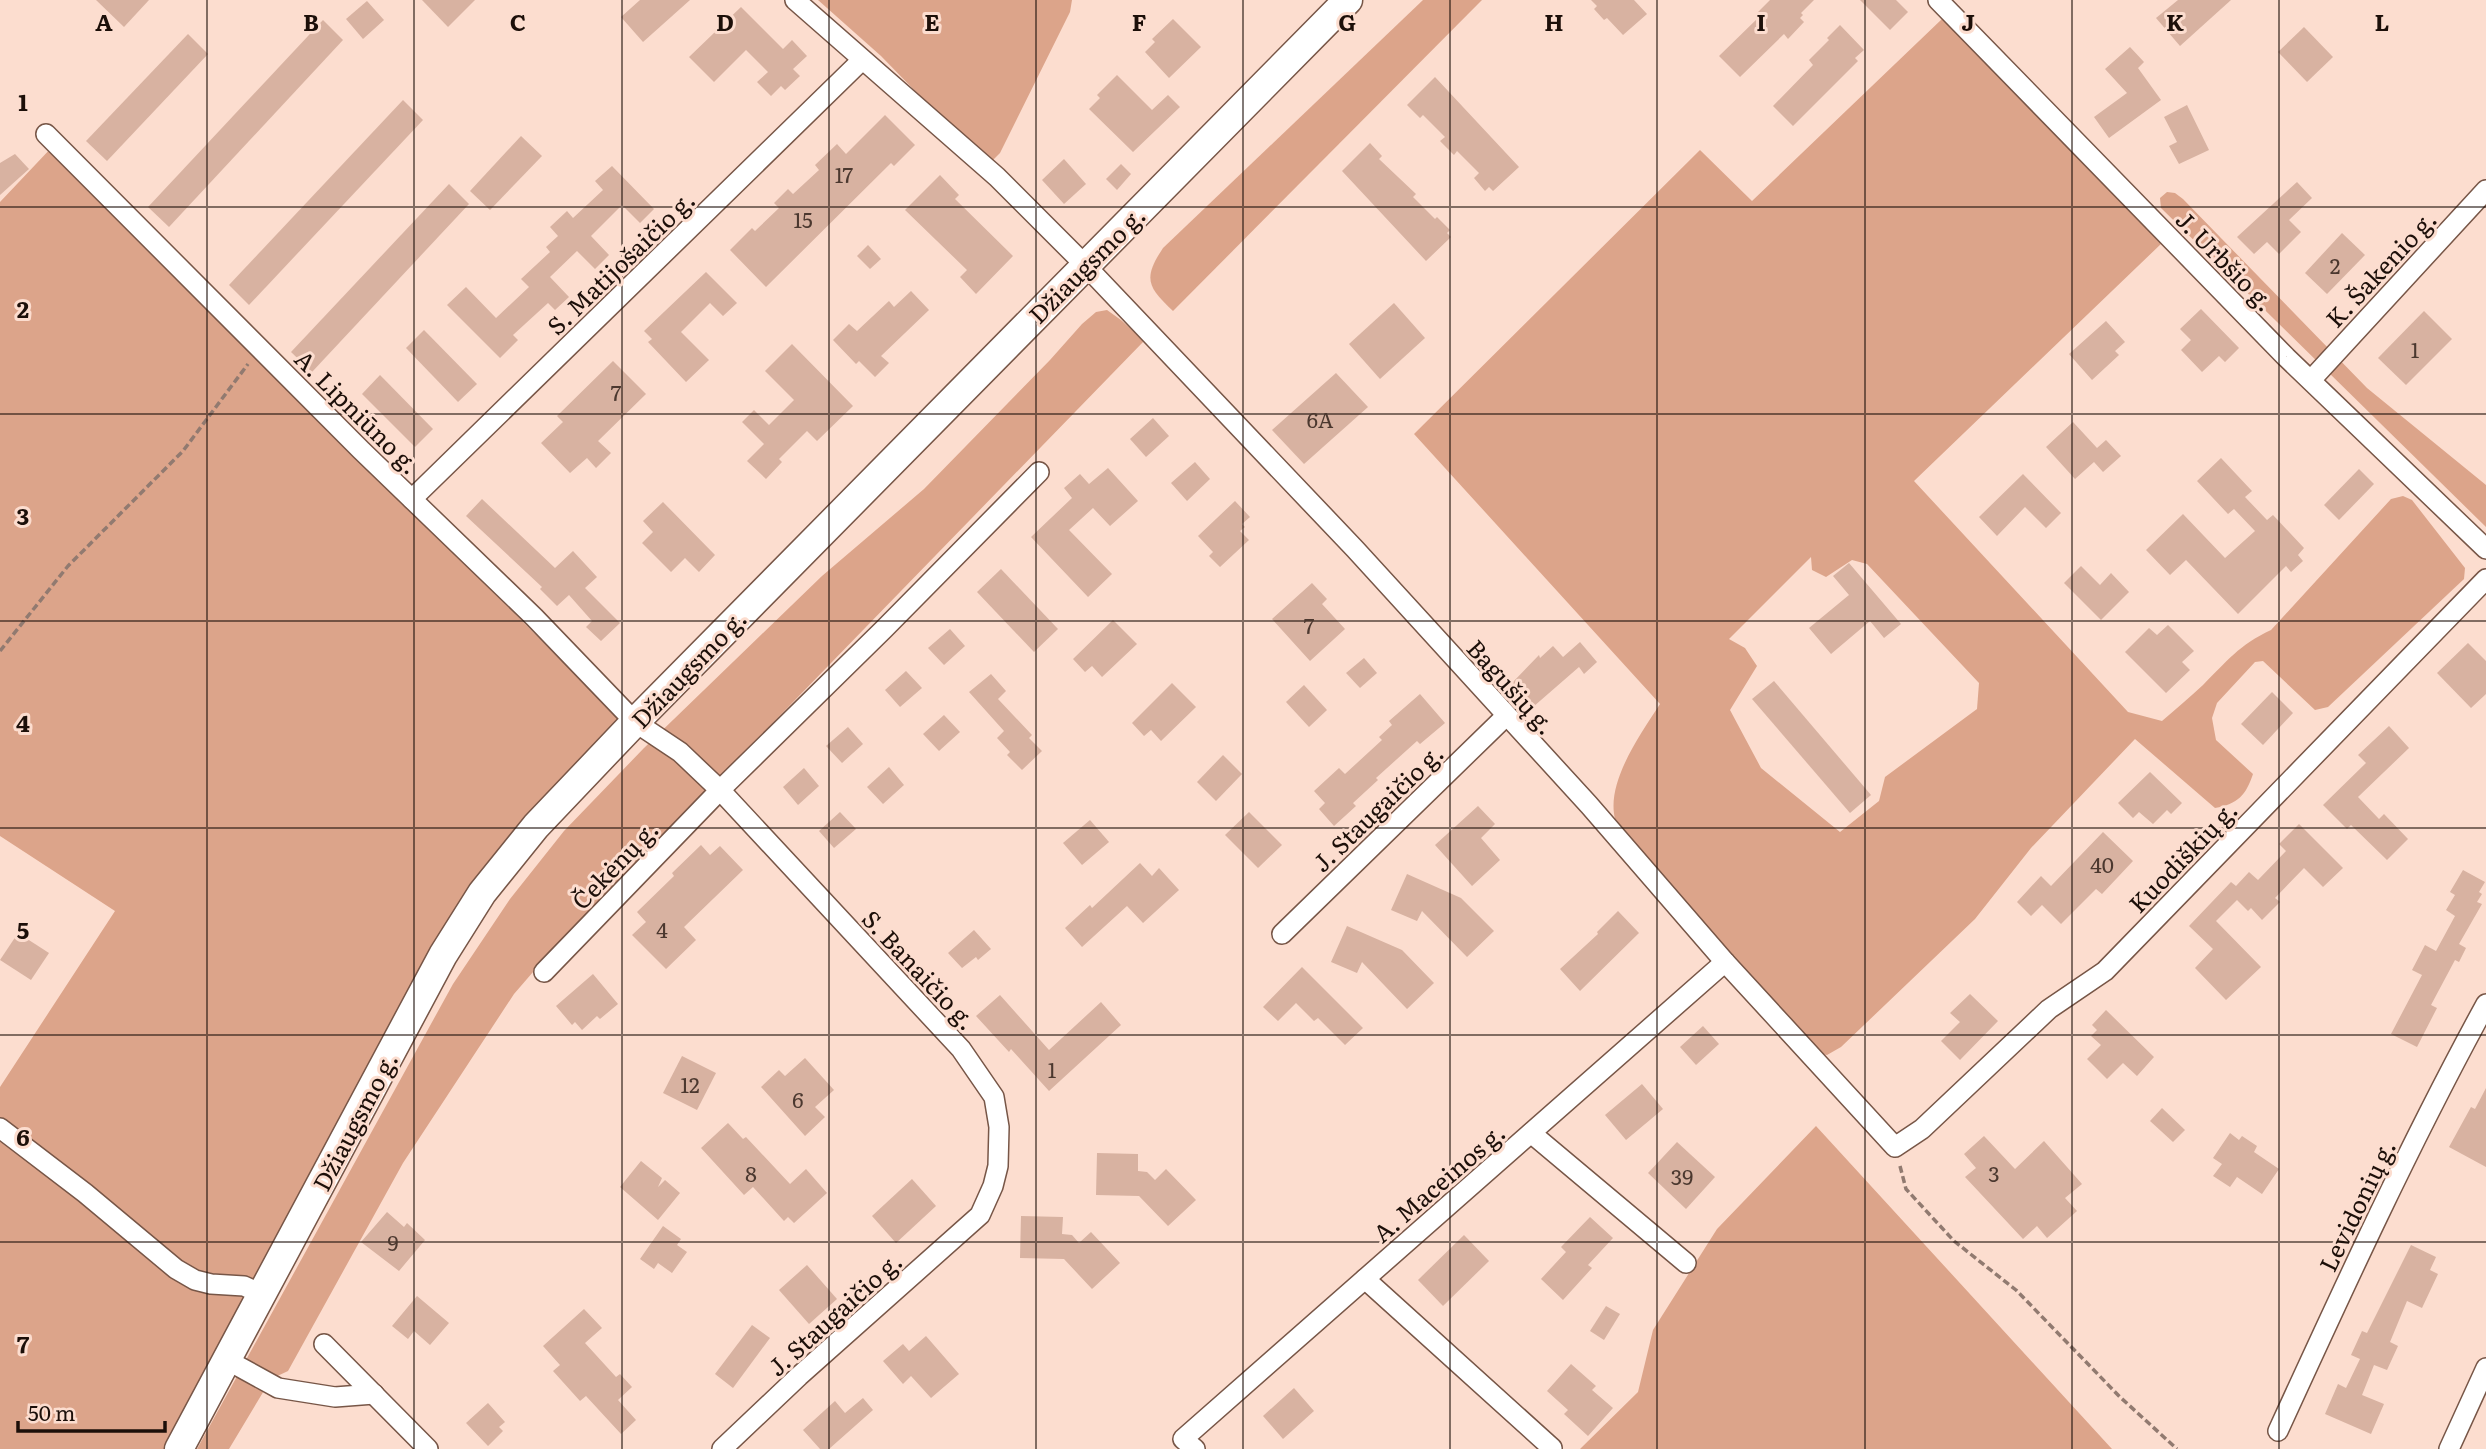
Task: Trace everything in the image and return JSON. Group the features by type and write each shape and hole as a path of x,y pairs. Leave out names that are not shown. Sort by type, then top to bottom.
{"street":[{"name":"Bagušių g.","path":"795,0 997,177 1085,265 1355,549 1588,805 1725,962 1895,1147"},
{"name":"Džiaugsmo g.","path":"179,1449 443,955 482,893 536,826 635,722 1348,0"},
{"name":"J. Urbšio g.","path":"1938,0 2311,380 2486,549"},
{"name":"S. Matijošaičio g.","path":"412,499 862,60"},
{"name":"A. Lipniūno g.","path":"46,134 534,617 635,722"},
{"name":"K. Šakenio g.","path":"2311,380 2486,191"},
{"path":"720,790 1039,472"},
{"name":"Kuodiškių g.","path":"1895,1147 1922,1129 2049,1009 2105,971 2486,579"},
{"name":"J. Staugaičio g.","path":"1282,934 1506,716"},
{"name":"S. Banaičio g.","path":"635,722 680,752 720,790 961,1049 993,1097 999,1127 998,1166 993,1186 980,1215"},
{"name":"Čekėnų g.","path":"544,972 720,790"},
{"name":"A. Maceinos g.","path":"1189,1444 1365,1279 1725,962"},
{"name":"Levidonių g.","path":"2278,1431 2356,1258 2486,1004"},
{"path":"0,1128 85,1192 176,1269 195,1280 244,1286 262,1294"},
{"path":"1531,1133 1686,1263"},
{"name":"J. Staugaičio g.","path":"722,1449 799,1376 980,1215"},
{"path":"1365,1279 1552,1448"},
{"path":"324,1344 428,1449"},
{"path":"227,1360 278,1388 335,1398 374,1394"},
{"path":"2449,1449 2484,1376"}],"path":[{"path":"0,651 68,566 183,451 261,347"},
{"path":"1895,1147 1906,1189 1954,1241 2016,1290 2120,1397 2177,1449"}],"shaded area":[{"path":"818,0 1072,0 1070,12 1000,153 992,161 958,135 881,56"},
{"path":"1423,0 1482,0 1173,311 1158,295 1151,282 1152,267 1163,248"},
{"path":"1942,19 2162,243 1914,481 2128,712 2162,721 2234,654 2271,630 2391,499 2403,496 2412,500 2465,568 2464,579 2328,707 2315,710 2263,661 2255,662 2217,703 2212,718 2216,740 2253,774 2244,793 2230,804 2215,808 2135,739 2031,848 1975,919 1841,1047 1827,1055 1816,1053 1615,819 1615,790 1620,775 1635,744 1660,704 1414,434 1700,150 1752,201","holes":["1811,557 1812,570 1826,577 1852,560 1867,564 1979,683 1977,709 1885,777 1879,801 1840,832 1761,768 1730,710 1757,666 1745,648 1729,639"]},
{"path":"53,146 619,719 508,838 460,903 167,1449 0,1449 0,1087 115,911 0,836 0,202"},
{"path":"2167,192 2175,193 2183,199 2367,388 2486,485 2486,527 2161,208 2160,198"},
{"path":"1107,310 1144,341 552,950 514,994 403,1163 288,1371 271,1379 229,1449 197,1449 453,984 510,899 564,831 644,748 822,576 924,489 1082,324 1096,312"},
{"path":"1816,1126 2112,1449 1580,1449 1638,1392 1653,1330 1717,1229"}],"building":[{"path":"96,0 149,0 124,27"},
{"path":"422,0 475,0 448,27"},
{"path":"640,0 690,0 643,42 621,17"},
{"path":"1591,0 1634,0 1647,14 1623,35 1607,18 1604,20 1594,9 1597,6"},
{"path":"1770,0 1814,0 1801,13 1803,15 1800,18 1804,22 1788,39 1784,34 1740,77 1719,56 1759,17 1756,14"},
{"path":"1860,0 1896,0 1908,12 1890,30"},
{"path":"2178,0 2231,0 2180,46 2156,18"},
{"path":"367,1 384,20 363,39 346,19"},
{"path":"741,7 783,49 792,40 807,56 793,69 800,76 785,90 781,86 771,96 757,82 768,72 746,50 714,82 689,57"},
{"path":"1173,19 1201,47 1169,78 1145,52 1155,42 1152,39"},
{"path":"323,20 343,40 169,227 148,207"},
{"path":"1840,25 1864,50 1855,58 1858,61 1793,126 1773,106 1813,65 1809,60"},
{"path":"2304,27 2333,57 2307,82 2278,52"},
{"path":"188,34 208,54 107,161 86,141"},
{"path":"2130,47 2144,62 2138,68 2161,100 2109,138 2094,117 2127,93 2105,69"},
{"path":"1117,75 1152,110 1168,95 1180,107 1133,152 1089,109 1100,98 1097,95"},
{"path":"1435,77 1519,167 1493,191 1489,187 1485,191 1474,178 1479,173 1457,151 1454,155 1440,141 1445,137 1423,115 1420,118 1407,105"},
{"path":"403,100 423,120 249,305 229,285"},
{"path":"2187,105 2209,150 2179,164 2169,146 2177,142 2164,117"},
{"path":"885,115 915,145 894,166 891,163 766,287 730,250 752,228 755,231 779,208 774,203 788,189 793,194 819,170 815,165 837,144 846,154"},
{"path":"521,136 542,156 490,210 470,191"},
{"path":"1370,143 1382,156 1379,159 1416,194 1413,197 1450,230 1447,233 1451,237 1426,261 1342,171"},
{"path":"15,154 29,169 0,195 0,163"},
{"path":"1064,159 1086,184 1064,204 1042,180"},
{"path":"1121,164 1131,174 1117,190 1106,179"},
{"path":"612,166 654,209 640,223 622,205 591,236 609,255 595,269 577,251 550,277 569,297 555,310 548,303 513,335 518,340 500,358 447,305 466,287 496,318 529,287 521,279 550,252 546,247 558,236 550,227 567,211 573,218 603,190 595,181"},
{"path":"940,175 959,195 955,199 1013,256 976,294 960,277 967,270 905,210"},
{"path":"2297,182 2312,198 2289,220 2301,232 2279,254 2267,242 2254,254 2237,237"},
{"path":"449,184 469,204 312,372 291,352"},
{"path":"2342,233 2365,255 2327,294 2305,273"},
{"path":"868,245 881,259 870,269 857,256"},
{"path":"706,272 737,303 723,316 710,303 681,332 709,360 686,382 648,342 652,339 644,331"},
{"path":"911,291 929,310 881,356 889,363 875,377 859,361 856,364 833,340 849,324 857,331 889,301 894,307"},
{"path":"1394,303 1425,338 1380,379 1349,344"},
{"path":"2201,309 2239,348 2225,362 2219,356 2202,372 2181,350 2191,340 2180,329"},
{"path":"2424,311 2452,339 2406,385 2378,358"},
{"path":"2106,321 2125,342 2115,351 2119,355 2092,380 2069,354"},
{"path":"424,330 477,384 458,402 406,348"},
{"path":"792,344 853,406 817,441 807,431 779,459 782,462 766,479 747,461 764,444 742,422 754,410 769,425 794,400 765,371"},
{"path":"613,361 646,394 598,441 611,453 596,468 587,458 570,473 541,443 563,422 557,416"},
{"path":"1336,373 1368,407 1304,464 1272,430"},
{"path":"380,375 433,429 415,447 362,394"},
{"path":"1153,418 1169,436 1146,457 1130,439"},
{"path":"2073,422 2097,448 2106,440 2121,456 2103,472 2094,462 2075,479 2046,447"},
{"path":"2221,458 2252,491 2245,497 2267,520 2273,515 2304,548 2298,555 2303,561 2291,572 2286,566 2238,614 2186,560 2170,575 2146,550 2183,514 2225,558 2255,531 2234,509 2228,514 2197,481"},
{"path":"1195,462 1210,479 1187,501 1171,483"},
{"path":"1108,468 1138,501 1110,526 1093,508 1069,530 1112,574 1088,597 1031,537 1072,498 1064,488 1080,474 1089,484"},
{"path":"2359,469 2374,484 2339,520 2324,505"},
{"path":"2023,474 2061,513 2046,528 2025,507 1997,536 1979,517"},
{"path":"482,499 555,568 573,551 597,577 585,588 620,623 601,641 586,627 592,621 569,595 557,606 540,589 542,587 466,516"},
{"path":"1235,501 1250,517 1242,524 1245,527 1240,531 1249,540 1220,567 1209,556 1213,552 1198,536"},
{"path":"663,502 715,555 699,572 685,558 671,572 642,543 653,532 643,521"},
{"path":"1849,563 1901,624 1884,638 1870,621 1831,654 1809,628 1849,595 1833,576"},
{"path":"2081,566 2100,585 2111,573 2129,592 2101,620 2064,583"},
{"path":"1001,569 1058,629 1034,652 977,592"},
{"path":"1312,583 1327,599 1322,604 1345,629 1310,661 1272,619"},
{"path":"1113,620 1137,644 1102,677 1092,666 1085,672 1073,659"},
{"path":"2168,625 2194,651 2182,662 2190,670 2166,693 2125,652 2149,628 2157,635"},
{"path":"950,629 965,646 944,665 928,648"},
{"path":"1580,642 1597,662 1584,674 1579,667 1533,707 1512,683 1539,655 1540,658 1553,646 1563,657"},
{"path":"2468,643 2486,661 2486,694 2471,708 2437,673"},
{"path":"1364,658 1377,673 1360,688 1346,673"},
{"path":"906,671 922,688 900,707 885,690"},
{"path":"991,674 1006,691 998,699 1032,735 1029,738 1042,751 1022,770 1007,755 1010,752 997,738 1004,731 969,692"},
{"path":"1774,681 1871,795 1850,813 1752,699"},
{"path":"1172,683 1196,707 1161,741 1151,730 1144,736 1132,723"},
{"path":"1304,685 1327,710 1309,727 1286,702"},
{"path":"2272,692 2293,713 2263,745 2241,724"},
{"path":"1420,694 1445,723 1420,744 1417,741 1376,778 1378,780 1353,803 1356,806 1334,826 1319,809 1325,803 1314,791 1339,768 1345,774 1382,740 1379,737 1392,725 1389,721"},
{"path":"944,715 960,732 939,751 923,734"},
{"path":"2389,726 2409,748 2358,797 2379,819 2384,814 2408,839 2387,860 2351,825 2347,829 2323,805 2366,763 2358,755"},
{"path":"848,727 863,744 842,763 826,746"},
{"path":"1223,755 1242,774 1216,801 1197,782"},
{"path":"889,767 904,785 883,804 867,787"},
{"path":"804,768 819,786 798,805 783,787"},
{"path":"2150,772 2182,803 2171,814 2167,810 2153,824 2139,812 2133,818 2118,803"},
{"path":"1478,806 1495,824 1481,838 1500,860 1472,886 1435,845"},
{"path":"840,812 856,829 834,848 819,831"},
{"path":"1249,812 1282,845 1258,868 1225,835"},
{"path":"1090,820 1109,842 1082,865 1063,843"},
{"path":"2299,824 2343,868 2323,887 2304,868 2275,898 2280,902 2262,920 2251,908 2248,911 2237,900 2216,921 2261,967 2226,1000 2195,968 2213,949 2189,926 2231,882 2236,886 2249,872 2258,880 2286,851 2279,844"},
{"path":"2103,832 2133,861 2102,894 2096,889 2061,924 2042,905 2031,916 2017,902 2041,876 2051,886"},
{"path":"701,845 710,855 720,846 743,870 684,927 696,940 666,969 632,935 646,922 637,912"},
{"path":"1140,863 1152,876 1159,868 1179,890 1143,923 1127,906 1082,947 1065,928 1090,905 1092,908"},
{"path":"2463,870 2485,882 2477,902 2482,904 2459,944 2466,948 2459,962 2455,960 2431,1005 2437,1008 2417,1047 2391,1034 2422,975 2412,970 2425,945 2436,951 2455,916 2446,910 2455,895 2450,892"},
{"path":"1407,874 1461,898 1494,931 1467,957 1422,911 1417,921 1391,910"},
{"path":"1618,911 1639,933 1580,991 1560,969 1598,934"},
{"path":"1347,926 1402,950 1434,983 1407,1009 1362,962 1357,973 1331,962"},
{"path":"974,930 991,949 962,968 948,953"},
{"path":"18,933 49,953 31,980 0,960"},
{"path":"1302,967 1363,1028 1345,1045 1318,1018 1314,1021 1296,1003 1278,1021 1263,1007"},
{"path":"593,974 618,1004 600,1019 597,1016 582,1030 575,1022 572,1025 556,1006"},
{"path":"1970,994 1998,1021 1960,1060 1941,1041 1960,1022 1950,1013"},
{"path":"1000,995 1049,1050 1101,1002 1121,1025 1049,1091 976,1016"},
{"path":"2106,1010 2154,1057 2137,1076 2123,1063 2107,1079 2087,1059 2101,1045 2091,1036 2097,1030 2092,1025"},
{"path":"1703,1026 1719,1044 1696,1065 1680,1047"},
{"path":"682,1056 716,1073 697,1110 663,1093"},
{"path":"805,1058 834,1090 815,1107 825,1117 805,1136 761,1087 779,1070 785,1076"},
{"path":"1642,1084 1663,1109 1626,1140 1605,1115"},
{"path":"2486,1088 2486,1167 2449,1147 2471,1107 2475,1109"},
{"path":"2162,1108 2185,1130 2173,1142 2150,1121"},
{"path":"728,1123 743,1139 746,1137 790,1184 806,1169 827,1193 794,1223 788,1217 784,1221 753,1187 744,1195 701,1148"},
{"path":"2230,1133 2239,1140 2242,1136 2257,1146 2254,1152 2279,1169 2262,1194 2237,1177 2230,1187 2213,1176 2222,1164 2213,1158"},
{"path":"1984,1136 2015,1169 2044,1141 2082,1184 2065,1198 2077,1211 2047,1238 2037,1226 2023,1239 1965,1177 1976,1168 1964,1154"},
{"path":"1677,1142 1715,1177 1686,1209 1648,1173"},
{"path":"1097,1153 1138,1154 1138,1171 1147,1172 1155,1180 1166,1169 1196,1200 1168,1226 1139,1196 1096,1195"},
{"path":"641,1161 662,1178 658,1187 665,1180 680,1193 658,1220 620,1187"},
{"path":"912,1179 936,1206 896,1243 872,1216"},
{"path":"387,1212 404,1227 407,1223 425,1240 399,1271 361,1242"},
{"path":"1021,1216 1063,1217 1062,1234 1072,1235 1079,1243 1091,1232 1120,1263 1092,1289 1064,1259 1020,1258"},
{"path":"1590,1217 1613,1238 1588,1265 1592,1268 1563,1300 1541,1279 1566,1252 1561,1247"},
{"path":"663,1226 681,1239 677,1245 687,1252 672,1273 658,1263 654,1269 640,1259"},
{"path":"1464,1235 1489,1261 1443,1306 1418,1280"},
{"path":"2411,1245 2436,1257 2430,1270 2438,1274 2422,1308 2407,1301 2390,1342 2398,1346 2387,1370 2374,1365 2362,1395 2384,1404 2371,1434 2325,1414 2338,1384 2346,1388 2360,1359 2351,1355 2362,1331 2367,1333"},
{"path":"807,1265 837,1299 809,1324 779,1290"},
{"path":"417,1296 449,1323 430,1345 414,1331 408,1339 392,1326"},
{"path":"1606,1306 1620,1314 1604,1340 1590,1331"},
{"path":"584,1309 602,1328 585,1343 616,1377 620,1374 632,1387 618,1400 636,1420 621,1434 586,1396 580,1401 553,1371 560,1365 543,1346"},
{"path":"752,1325 770,1338 733,1388 715,1374"},
{"path":"926,1336 959,1374 931,1398 911,1376 903,1384 883,1361 903,1344 909,1351"},
{"path":"1571,1364 1596,1386 1592,1390 1613,1408 1588,1436 1564,1414 1568,1410 1547,1391"},
{"path":"1294,1388 1314,1411 1283,1439 1263,1416"},
{"path":"863,1398 873,1410 829,1449 820,1449 803,1430 835,1401 845,1413"},
{"path":"488,1403 505,1422 499,1427 503,1431 488,1446 466,1423"}]}
